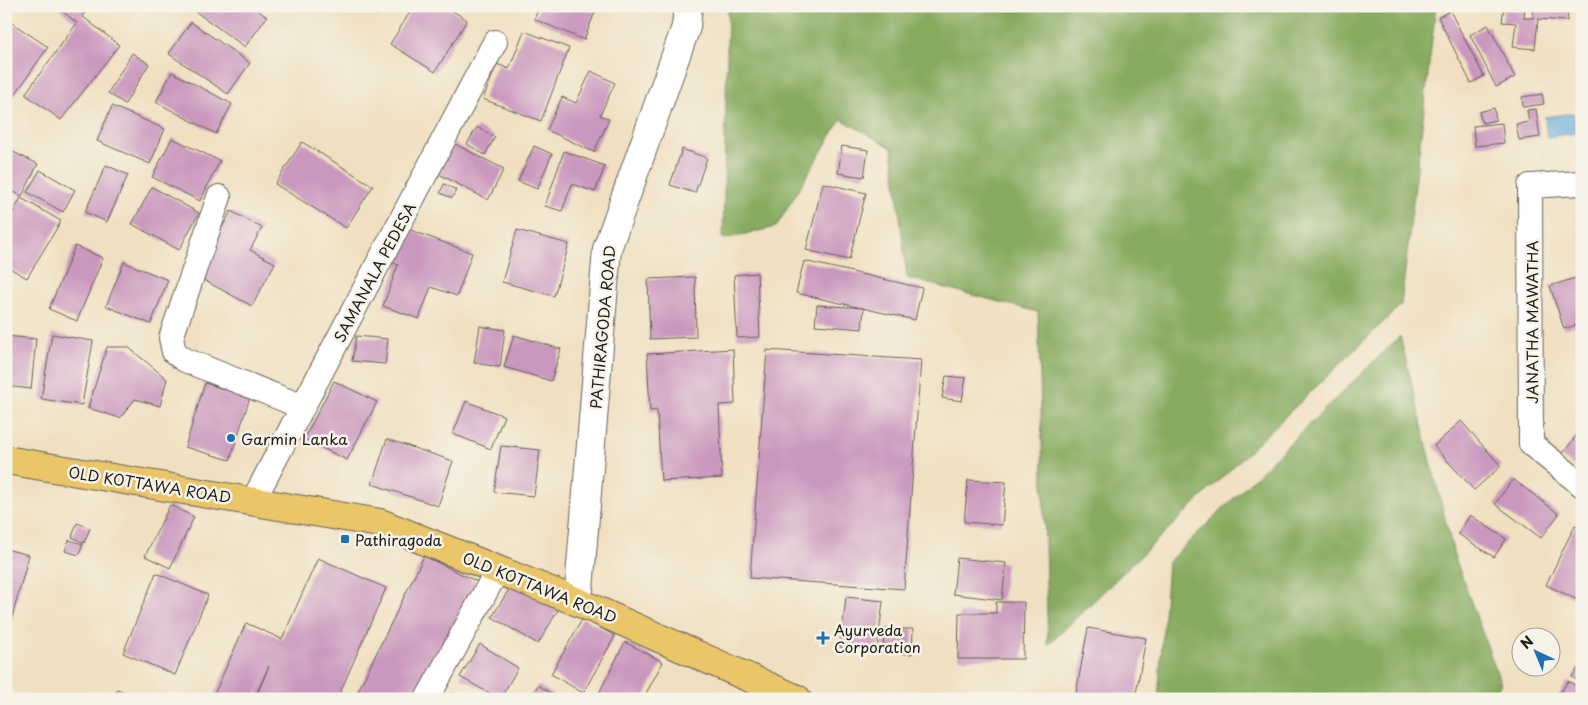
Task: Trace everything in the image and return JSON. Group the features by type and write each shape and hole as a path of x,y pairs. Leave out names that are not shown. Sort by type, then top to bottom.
{"main road":[{"name":"OLD KOTTAWA ROAD","path":"6,460 380,523 578,602 797,699"}],"street":[{"name":"PATHIRAGODA ROAD","path":"578,602 606,249 686,27 688,6"},
{"name":"SAMANALA PEDESA","path":"253,501 495,42"},
{"name":"JANATHA MAWATHA","path":"1582,183 1530,186 1531,444 1582,485"},
{"path":"219,196 172,338 174,352 185,360 303,407"},
{"path":"427,699 498,569"}],"green space":[{"path":"728,6 1436,6 1401,305 1048,645 1038,312 907,278 892,148 841,119 776,227 723,239"},
{"path":"1400,336 1454,555 1501,684 1490,699 1158,699 1168,562"}],"water":[{"path":"1573,113 1576,133 1547,137 1545,117"}],"building":[{"path":"56,6 91,6 82,16 119,45 61,120 25,94 77,23"},
{"path":"201,6 252,6 267,17 245,47 196,12"},
{"path":"364,6 384,6 377,15"},
{"path":"414,6 445,6 467,20 435,72 390,44"},
{"path":"540,6 581,6 595,12 584,40 534,19"},
{"path":"1504,6 1525,6 1524,18 1533,18 1534,6 1569,6 1567,21 1538,19 1535,49 1513,47 1516,23 1502,22"},
{"path":"1450,11 1484,76 1471,83 1438,17"},
{"path":"6,19 48,47 14,96 6,91"},
{"path":"191,22 250,63 228,94 169,54"},
{"path":"1488,25 1515,77 1496,87 1470,35"},
{"path":"524,31 569,48 541,121 483,99 497,64 509,69"},
{"path":"132,53 149,64 125,104 108,93"},
{"path":"591,71 615,83 600,115 609,119 594,152 547,130 562,97 576,103"},
{"path":"172,72 232,104 216,134 156,102"},
{"path":"1542,94 1544,104 1523,107 1522,97"},
{"path":"112,106 165,129 150,164 97,141"},
{"path":"1494,108 1496,120 1482,123 1479,112"},
{"path":"1536,109 1540,137 1519,140 1516,124 1529,122 1527,110"},
{"path":"1502,123 1504,143 1475,146 1473,126"},
{"path":"477,127 495,137 485,155 467,144"},
{"path":"172,138 220,161 200,201 152,177"},
{"path":"302,142 373,186 346,228 275,184"},
{"path":"451,142 504,169 488,200 435,172"},
{"path":"534,146 552,154 537,189 518,181"},
{"path":"842,146 868,150 864,177 838,173"},
{"path":"7,149 38,164 22,196 6,188"},
{"path":"682,149 707,158 695,193 670,185"},
{"path":"564,151 605,166 595,192 572,184 562,211 545,206"},
{"path":"106,165 128,175 107,222 85,212"},
{"path":"40,170 75,190 63,212 27,192"},
{"path":"823,183 866,193 849,260 806,250"},
{"path":"444,184 456,190 452,198 440,193"},
{"path":"152,187 199,213 179,250 132,224"},
{"path":"21,198 61,221 27,278 6,266 6,224"},
{"path":"231,211 262,228 250,250 275,263 252,306 196,276"},
{"path":"405,228 472,253 457,296 431,287 419,319 383,306 398,265 392,262"},
{"path":"517,230 569,244 554,296 502,282"},
{"path":"75,246 103,258 77,321 49,309"},
{"path":"804,261 922,288 915,320 796,293"},
{"path":"124,262 168,280 151,324 106,306"},
{"path":"757,273 760,337 737,338 734,275"},
{"path":"1582,276 1582,323 1564,329 1550,286"},
{"path":"695,277 696,337 650,339 648,279"},
{"path":"817,305 864,308 862,329 815,325"},
{"path":"480,326 505,330 500,367 474,363"},
{"path":"52,334 93,341 82,405 41,399"},
{"path":"514,335 561,349 551,381 504,367"},
{"path":"6,336 36,339 31,389 6,386"},
{"path":"356,336 388,339 385,364 352,361"},
{"path":"107,347 128,347 167,379 160,406 135,399 120,418 88,408"},
{"path":"733,349 735,404 719,405 722,478 661,481 657,410 650,411 647,354"},
{"path":"767,350 921,360 904,589 750,578"},
{"path":"946,376 966,378 962,401 942,398"},
{"path":"334,381 377,402 347,460 304,439"},
{"path":"205,383 250,397 230,460 185,447"},
{"path":"466,401 504,416 491,449 453,434"},
{"path":"1461,421 1501,466 1474,490 1434,446"},
{"path":"1582,428 1582,472 1561,456"},
{"path":"387,439 453,461 438,506 372,484"},
{"path":"501,446 540,450 534,496 494,492"},
{"path":"1513,479 1559,514 1541,538 1495,504"},
{"path":"968,480 1006,482 1002,525 964,522"},
{"path":"170,505 194,517 170,568 145,556"},
{"path":"1470,515 1506,539 1494,557 1458,534"},
{"path":"77,523 90,528 84,543 72,537"},
{"path":"1575,525 1582,529 1582,602 1546,585"},
{"path":"69,540 83,544 79,555 65,551"},
{"path":"6,549 29,555 11,621 6,619"},
{"path":"424,556 478,582 421,699 354,699"},
{"path":"318,558 386,588 337,699 255,699 269,666 254,699 212,699 246,623 282,639"},
{"path":"957,558 1006,563 1002,600 953,594"},
{"path":"156,573 208,595 175,675 123,653"},
{"path":"513,583 558,610 538,644 492,617"},
{"path":"846,597 883,601 877,651 840,647"},
{"path":"996,602 1024,602 1023,659 958,659 959,613 996,613"},
{"path":"583,618 615,636 583,693 551,674"},
{"path":"1088,628 1146,638 1135,699 1075,699"},
{"path":"884,629 913,629 912,654 883,653"},
{"path":"625,642 663,662 643,699 596,699"},
{"path":"480,644 518,668 500,699 460,677"},
{"path":"1582,663 1582,683 1572,677"},
{"path":"1568,681 1582,689 1582,699 1556,699"},
{"path":"538,685 560,699 529,699"},
{"path":"117,689 143,699 113,699"},
{"path":"453,693 461,699 449,699"}],"place":[{"name":"Garmin Lanka","path":"231,438"},
{"name":"Pathiragoda","path":"345,539"},
{"name":"Ayurveda Corporation","path":"823,638"}]}
